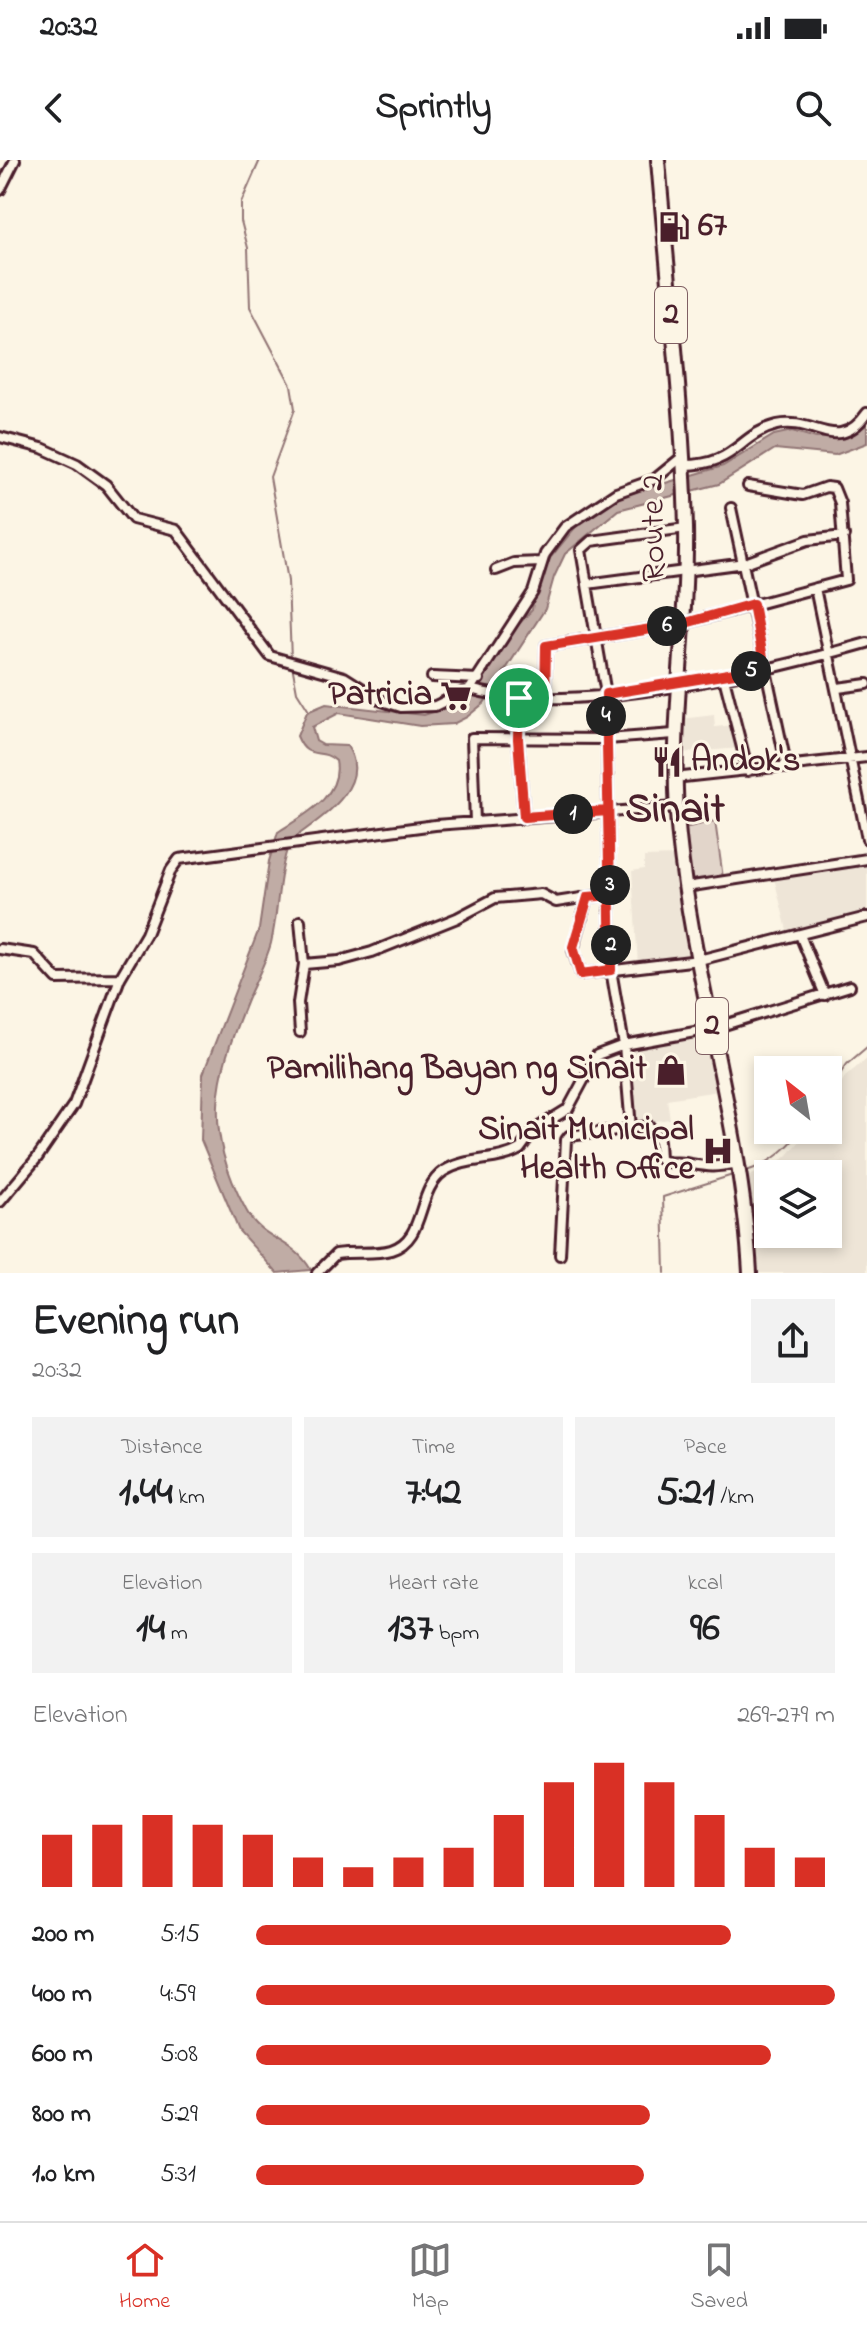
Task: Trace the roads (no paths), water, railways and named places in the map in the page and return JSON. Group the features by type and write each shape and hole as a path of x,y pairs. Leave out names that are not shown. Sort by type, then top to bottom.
{"highway":[{"name":"Route 2","path":"658,160 686,528 674,734 676,807 686,887 741,1179 750,1273"}],"street":[{"path":"0,190 15,160"},
{"path":"474,690 533,592 542,562 557,536 571,522 616,493 655,479 682,464 719,461 779,425 840,434 856,426 867,413"},
{"path":"0,437 42,448 77,464 106,485 133,519 176,530 254,638 275,658 344,677 382,701 401,707 435,706 474,690 495,697 519,698 606,694 677,685 724,678 867,643"},
{"path":"545,697 546,647 682,624 847,578 844,536 834,488 826,487 803,495 748,486"},
{"path":"731,508 787,768"},
{"path":"631,1128 624,1045 611,970 606,694 580,554 585,543 686,528"},
{"path":"587,584 745,563 808,540 844,536"},
{"path":"496,570 514,563 542,562"},
{"path":"815,588 867,839"},
{"path":"432,677 479,679"},
{"path":"724,678 748,771"},
{"path":"838,688 867,684"},
{"path":"519,698 518,739 524,817"},
{"path":"475,822 470,739 607,739 674,734"},
{"path":"674,778 867,757"},
{"path":"0,1202 49,1143 74,1104 120,978 154,919 175,862 191,854 268,847 323,837 524,817 676,807"},
{"path":"686,887 867,859"},
{"path":"304,964 339,961 372,952 454,919 495,898 541,894 556,902 610,895"},
{"path":"588,897 573,947 582,974 699,960 867,917"},
{"path":"300,921 304,964 298,1003 300,1032"},
{"path":"800,935 825,995"},
{"path":"0,949 34,954 57,979 120,978"},
{"path":"317,1273 336,1254 390,1250 405,1243 414,1231 432,1180 467,1160 518,1150 534,1130 568,1109 596,1056 624,1045 712,1029 850,986"},
{"path":"560,1255 567,1138 649,1126 659,1141 660,1159 666,1163 686,1163 703,1169 738,1164"}],"waterway":[{"path":"260,160 241,203 241,221 248,248 250,307 291,385 295,409 270,477 288,581 291,659"},
{"path":"292,665 297,692 309,711"},
{"path":"842,1071 867,1047"},
{"path":"746,1171 763,1164 790,1144"},
{"path":"665,1273 663,1197 736,1174"}],"place":[{"name":"67","path":"674,227"},
{"name":"Patricia","path":"456,696"},
{"name":"Andok's","path":"667,762"},
{"name":"Pamilihang Bayan ng Sinait","path":"671,1070"},
{"name":"Sinait Municipal Health Office","path":"718,1151"}],"district":[{"name":"Sinait","path":"675,810"}]}
